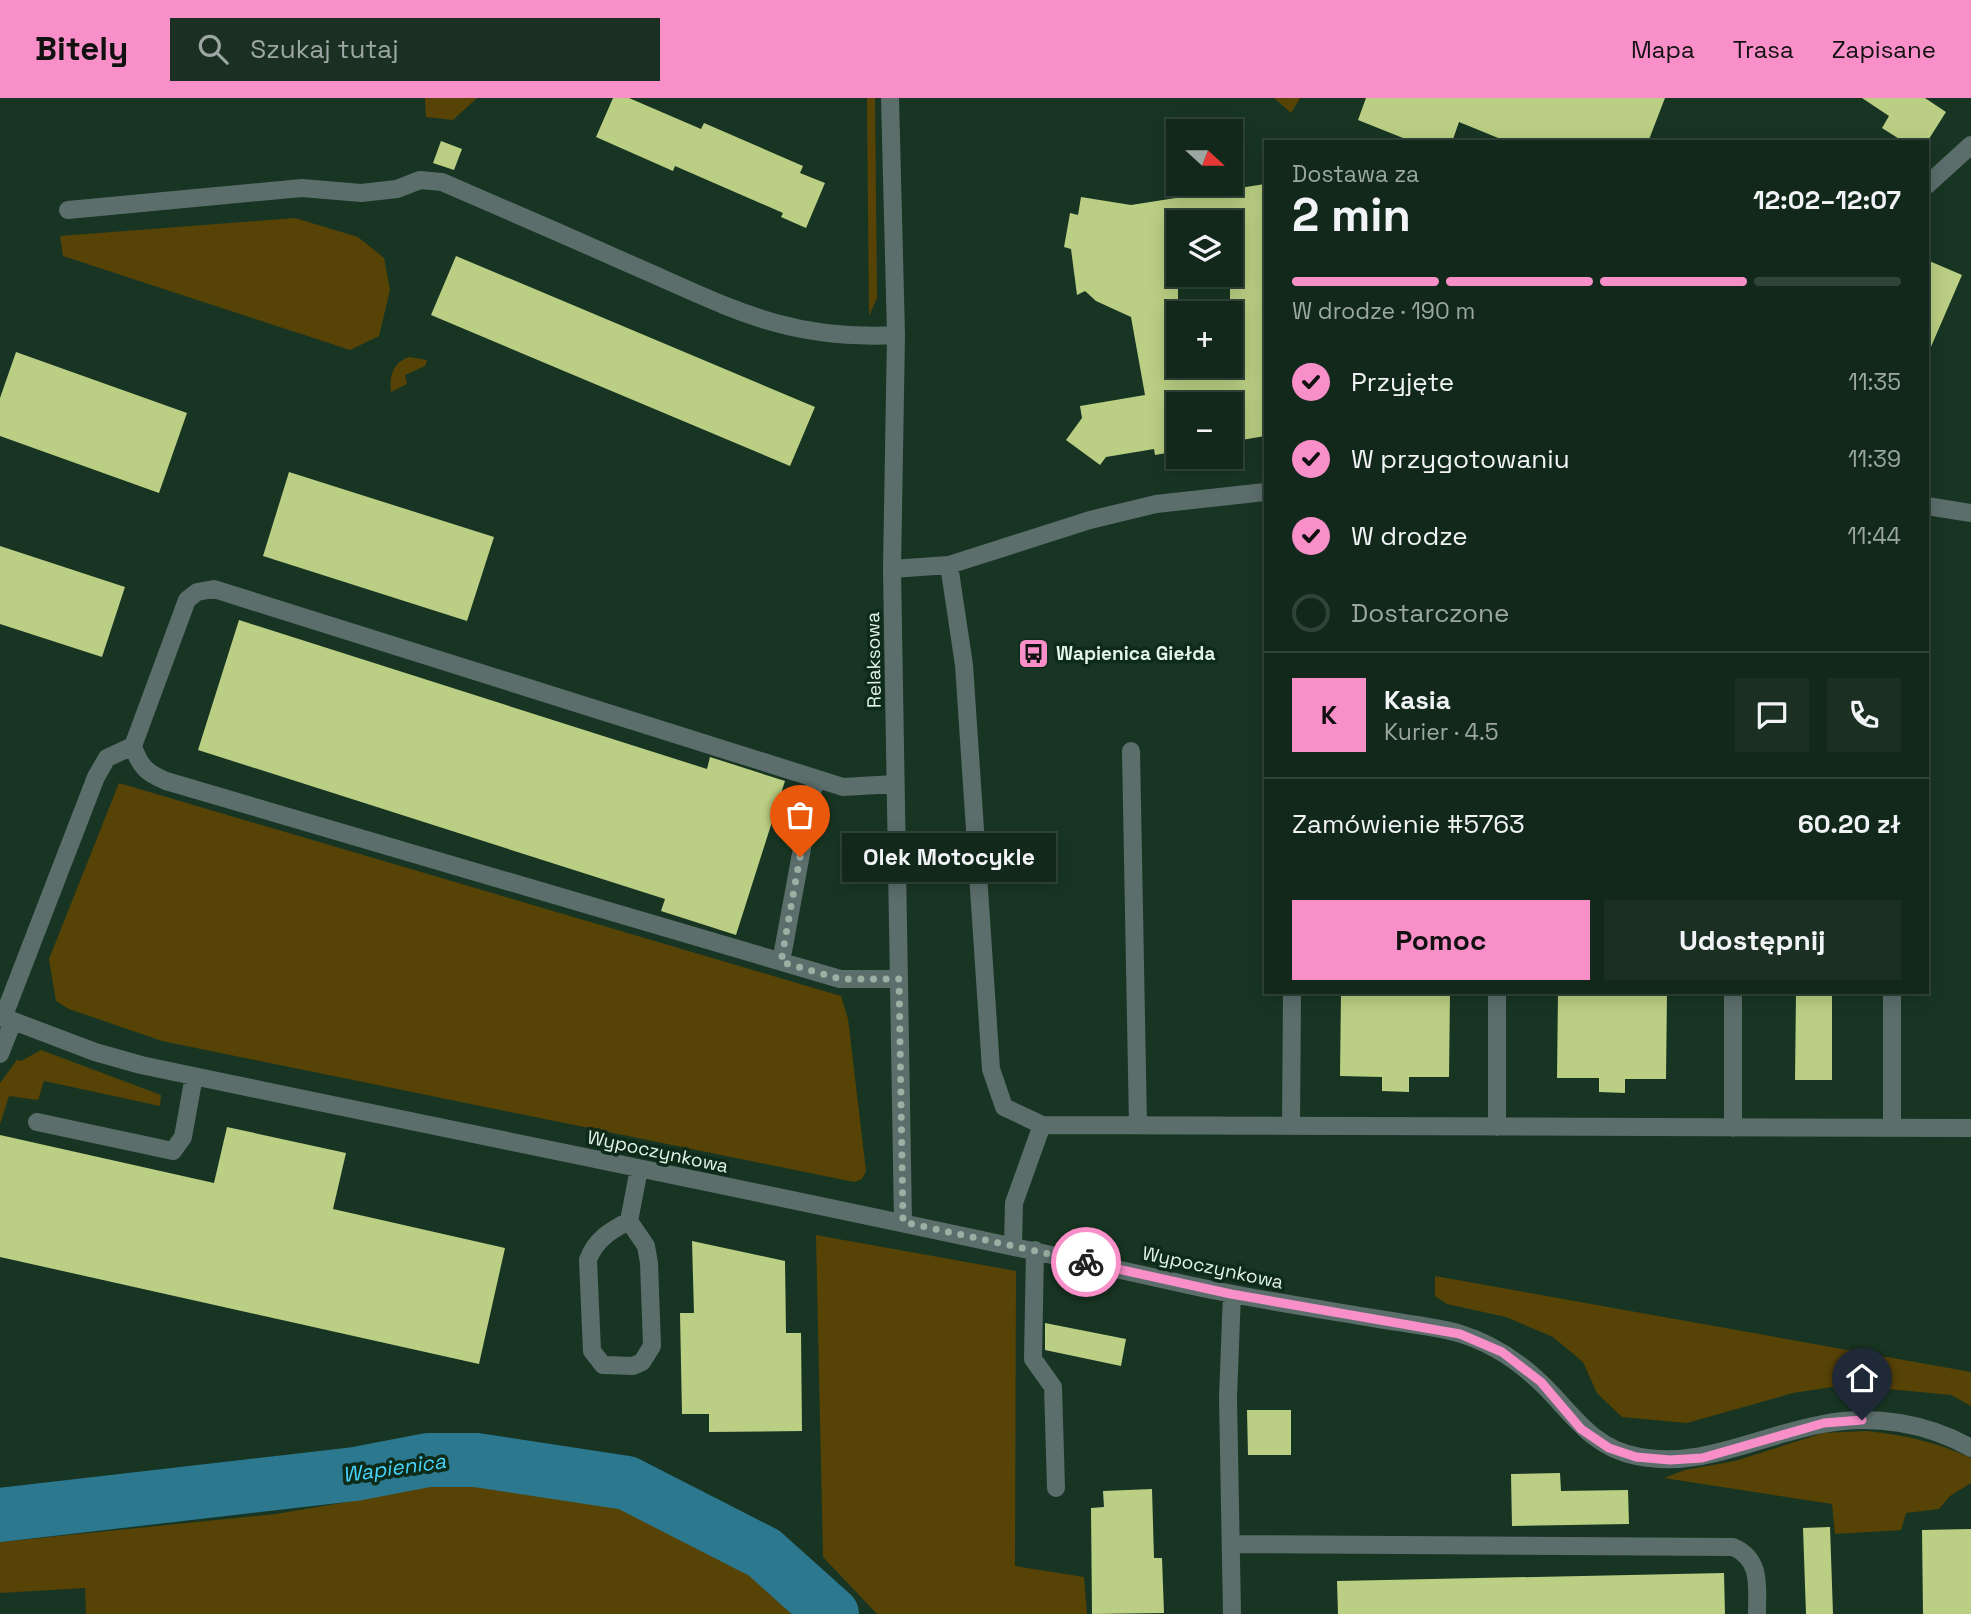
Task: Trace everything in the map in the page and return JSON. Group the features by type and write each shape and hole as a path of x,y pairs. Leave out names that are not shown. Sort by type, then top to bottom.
{"street":[{"name":"Relaksowa","path":"890,98 896,335 892,569 903,1222"},
{"path":"1929,183 1971,145"},
{"path":"68,210 302,188 361,193 397,189 420,180 442,182 750,316 814,334 850,337 896,335"},
{"path":"892,569 949,565 1090,520 1156,504 1264,492"},
{"path":"1929,506 1971,513"},
{"path":"949,565 964,664 991,1069 1004,1107 1042,1125 1971,1128"},
{"path":"895,784 843,787 214,589 197,592 187,600 133,746 138,763 148,774 166,781 840,979 899,979"},
{"path":"0,1054 5,1018 96,777 107,758 133,746"},
{"path":"1130,751 1138,1125"},
{"path":"781,962 815,778"},
{"path":"1291,1126 1292,994"},
{"path":"1497,994 1497,1127"},
{"path":"1733,994 1733,1128"},
{"path":"1892,994 1892,1128"},
{"name":"Wypoczynkowa","path":"5,1018 95,1052 194,1076 903,1222 1231,1294 1460,1334 1502,1352 1541,1382 1581,1429 1609,1448 1636,1457 1670,1460 1702,1458 1824,1423 1862,1420 1907,1424 1942,1433 1971,1448"},
{"path":"37,1122 173,1151 183,1137 194,1076"},
{"path":"1013,1246 1014,1203 1042,1125"},
{"path":"629,1221 610,1230 592,1250 588,1260 592,1351 603,1365 614,1367 642,1363 652,1346 646,1246 629,1221 639,1168"},
{"path":"1035,1250 1033,1359 1053,1387 1056,1488"},
{"path":"1231,1294 1228,1397 1232,1614"},
{"path":"1231,1544 1734,1547 1752,1559 1756,1570 1757,1614"}],"shaded area":[{"path":"425,98 477,98 453,120 426,117"},
{"path":"867,98 875,98 877,298 869,316"},
{"path":"1274,98 1300,98 1291,113"},
{"path":"295,218 358,237 384,258 390,290 379,336 350,350 63,256 60,236"},
{"path":"409,357 427,360 425,366 405,375 407,384 391,392 393,370"},
{"path":"119,783 841,996 848,1019 866,1171 862,1179 854,1182 162,1041 69,1009 56,1001 49,959"},
{"path":"41,1050 161,1095 160,1106 44,1081 38,1100 9,1096 0,1124 0,1083 17,1060 21,1061"},
{"path":"816,1235 1016,1271 1015,1566 1084,1577 1087,1614 877,1614 823,1557"},
{"path":"1435,1276 1971,1372 1971,1406 1951,1395 1845,1385 1793,1393 1687,1423 1622,1417 1597,1393 1583,1362 1553,1337 1506,1317 1447,1304 1435,1296"},
{"path":"1867,1431 1920,1440 1971,1458 1971,1483 1950,1496 1939,1509 1906,1513 1901,1530 1835,1534 1832,1504 1664,1478 1685,1470 1735,1461 1823,1433"},
{"path":"456,1470 620,1493 752,1567 794,1614 86,1614 85,1588 0,1593 0,1542 276,1514 359,1500"}],"building":[{"path":"613,98 629,98 701,129 704,123 803,166 800,173 825,183 806,228 781,217 783,213 675,166 673,171 596,137"},
{"path":"1366,98 1665,98 1649,140 1503,140 1459,122 1453,140 1408,140 1358,120"},
{"path":"1862,98 1925,98 1946,112 1928,140 1901,140 1882,128 1889,116"},
{"path":"441,141 462,149 454,170 433,163"},
{"path":"1264,184 1264,436 1243,440 1243,392 1166,392 1166,453 1155,455 1154,449 1106,457 1100,465 1066,440 1082,418 1080,406 1145,395 1131,317 1096,301 1085,291 1077,295 1071,249 1064,247 1070,213 1078,215 1081,197 1131,205 1188,196 1243,196 1243,187","holes":["1166,210 1243,210 1243,287 1230,287 1230,301 1243,301 1243,378 1166,378 1166,301 1178,301 1178,287 1166,287"]},
{"path":"456,256 815,407 790,466 431,315"},
{"path":"1929,261 1962,275 1929,351"},
{"path":"16,352 187,413 159,493 0,436 0,398"},
{"path":"289,472 494,537 467,621 263,556"},
{"path":"0,546 125,587 102,657 0,624"},
{"path":"239,620 707,769 710,757 785,781 736,935 661,911 665,899 198,750"},
{"path":"1341,994 1450,994 1449,1077 1409,1077 1409,1092 1382,1091 1382,1077 1340,1076"},
{"path":"1558,994 1667,994 1666,1079 1625,1079 1625,1093 1599,1092 1599,1078 1557,1078"},
{"path":"1796,994 1832,994 1832,1080 1795,1080"},
{"path":"227,1127 346,1153 333,1209 505,1248 479,1364 0,1257 0,1135 214,1183"},
{"path":"692,1241 785,1261 786,1333 801,1333 802,1431 709,1432 709,1414 682,1414 680,1313 694,1313"},
{"path":"1045,1323 1126,1339 1121,1366 1045,1350"},
{"path":"1247,1410 1291,1410 1291,1455 1248,1455"},
{"path":"1560,1473 1561,1491 1628,1490 1629,1524 1512,1526 1511,1474"},
{"path":"1152,1489 1154,1558 1162,1558 1164,1613 1092,1614 1091,1508 1104,1507 1103,1491"},
{"path":"1830,1527 1833,1614 1806,1614 1803,1528"},
{"path":"1971,1529 1971,1614 1923,1614 1922,1530"},
{"path":"1724,1573 1725,1614 1338,1614 1337,1581"}],"waterway":[{"name":"Wapienica","path":"0,1515 355,1474 428,1460 476,1460 627,1483 764,1553 832,1614"}],"way so far":[{"path":"800,857 781,962 840,979 899,979 903,1222 1086,1262"}],"place":[{"name":"Wapienica Giełda","path":"1033,653"},
{"name":"Olek Motocykle","path":"800,857"}],"route":[{"path":"1086,1262 1231,1294 1460,1334 1502,1352 1541,1382 1581,1429 1609,1448 1636,1457 1670,1460 1702,1458 1824,1423 1862,1420"}]}
